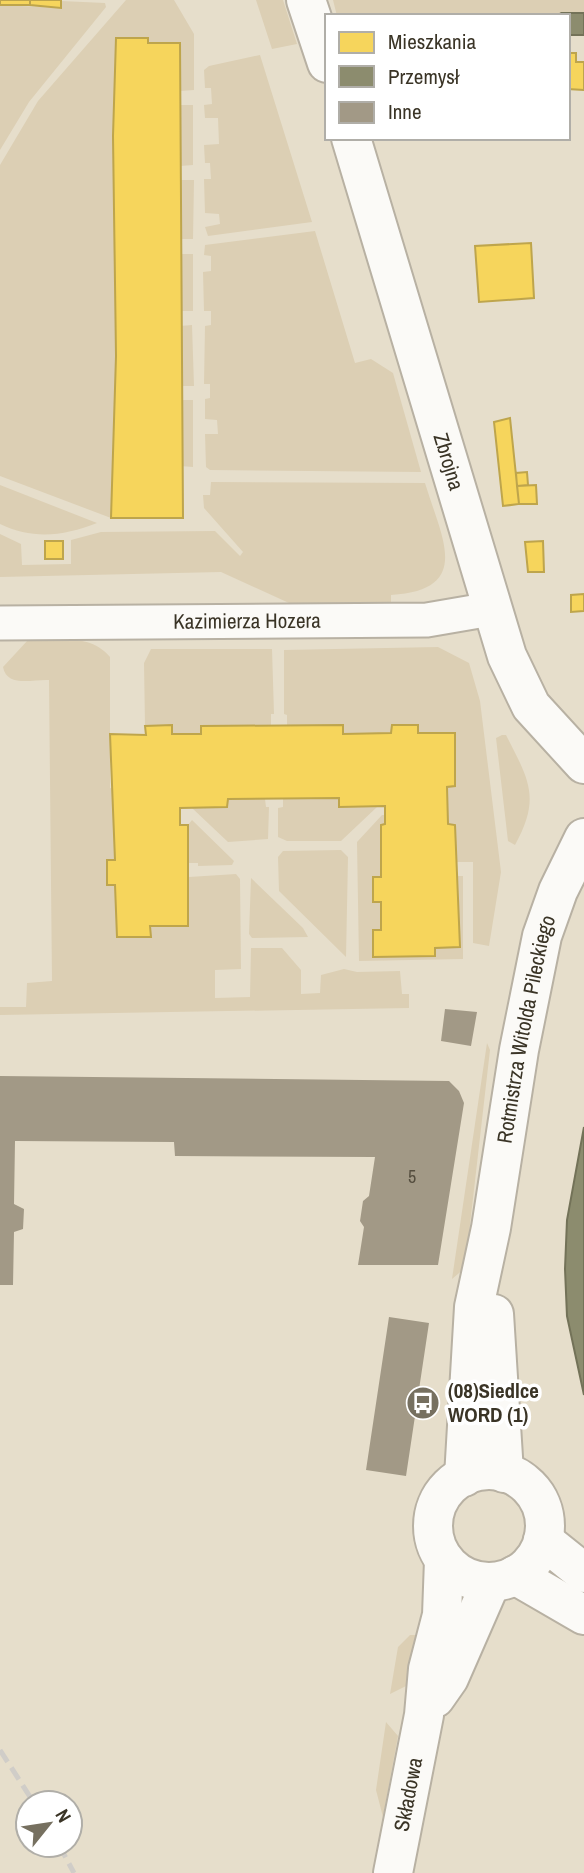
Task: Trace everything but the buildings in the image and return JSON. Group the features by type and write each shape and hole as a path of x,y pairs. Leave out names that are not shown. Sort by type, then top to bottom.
{"main road":[{"path":"306,0 325,57"},
{"name":"Zbrojna","path":"352,140 507,656 531,706 584,764"},
{"name":"Rotmistrza Witolda Pileckiego","path":"464,1477 474,1307 491,1228 519,1050 542,936 558,891 584,838"},
{"name":"Rotmistrza Witolda Pileckiego","path":"491,1228 504,1473"},
{"path":"503,1579 533,1560 543,1540 545,1523 541,1506 532,1491 520,1479 504,1473 477,1471 464,1477 443,1494 432,1520 435,1544 444,1560 465,1577 503,1579 584,1615"},
{"path":"543,1540 584,1573"},
{"name":"Składowa","path":"393,1873 424,1714 428,1669 442,1615 444,1560"},
{"name":"Składowa","path":"424,1714 449,1678 503,1579"}],"street":[{"name":"Kazimierza Hozera","path":"0,623 380,622 461,616 491,608"}],"shaded area":[{"path":"126,0 174,0 194,34 194,90 180,91 147,38 116,38 113,136 116,356 111,518 0,476 0,165 38,101"},
{"path":"256,0 283,0 297,44 272,49"},
{"path":"333,0 584,0 584,13 336,14"},
{"path":"61,1 105,3 106,7 29,102 0,150 0,5 60,8"},
{"path":"260,55 312,222 208,236 205,227 220,224 219,214 205,213 204,179 211,179 210,163 205,163 204,145 219,144 218,118 205,118 204,105 212,104 211,88 205,88 204,70 209,66"},
{"path":"180,105 193,105 193,165 180,166"},
{"path":"180,180 194,180 193,239 180,239"},
{"path":"315,231 355,363 371,359 393,373 421,472 210,470 206,467 205,434 218,434 217,420 205,419 205,399 210,398 210,384 204,384 205,326 211,325 211,311 204,311 203,272 211,271 211,256 204,255 205,245"},
{"path":"180,254 193,254 193,311 180,311"},
{"path":"192,325 194,386 180,386 180,326"},
{"path":"180,400 193,400 193,467 180,466"},
{"path":"211,482 425,483 443,541 445,557 442,572 434,583 417,591 391,595 391,605 289,603 221,572 0,577 0,534 21,544 22,565 71,564 71,540 101,532 215,531 240,556 243,552 204,508 203,495 210,495"},
{"path":"0,485 97,523 73,531 48,534 12,529 0,524"},
{"path":"28,640 83,641 102,649 110,657 110,788 114,789 115,860 107,860 107,885 115,885 117,937 151,937 150,926 188,926 189,877 236,874 240,879 241,969 215,970 215,998 250,997 251,948 282,948 301,970 301,994 320,993 321,975 344,969 357,972 400,971 402,994 409,994 409,1008 0,1015 0,1007 26,1007 27,983 52,981 49,680 15,680 5,674 3,667"},
{"path":"438,647 469,663 480,701 501,872 489,946 473,943 473,862 456,862 448,824 447,787 455,786 455,733 418,733 418,725 392,725 391,733 343,734 342,725 287,725 287,715 284,714 284,650"},
{"path":"151,649 272,649 274,714 271,714 271,725 202,726 201,734 172,734 172,725 145,726 144,663"},
{"path":"506,735 514,751 529,789 528,814 515,845 508,841 496,738"},
{"path":"283,798 339,798 340,807 377,807 341,841 287,841 278,837 278,808 283,807"},
{"path":"228,799 265,799 266,807 269,807 268,839 228,842 192,808"},
{"path":"385,815 385,824 381,825 381,877 373,877 373,902 381,902 381,930 373,930 373,957 435,956 435,948 460,947 458,876 463,876 463,959 359,961 357,842"},
{"path":"192,820 234,861 232,865 198,866 198,863 189,863 188,825"},
{"path":"341,850 348,857 346,957 279,891 278,857 283,851"},
{"path":"251,878 303,928 308,937 252,938 249,934"},
{"path":"487,1043 490,1050 465,1268 452,1279"},
{"path":"410,1635 423,1635 410,1684 390,1694 398,1647"},
{"path":"386,1722 398,1736 383,1817 376,1790"}],"railway":[{"path":"0,1750 25,1789"},
{"path":"66,1859 74,1873"}],"place":[{"name":"(08)Siedlce WORD (1)","path":"423,1403"}]}
